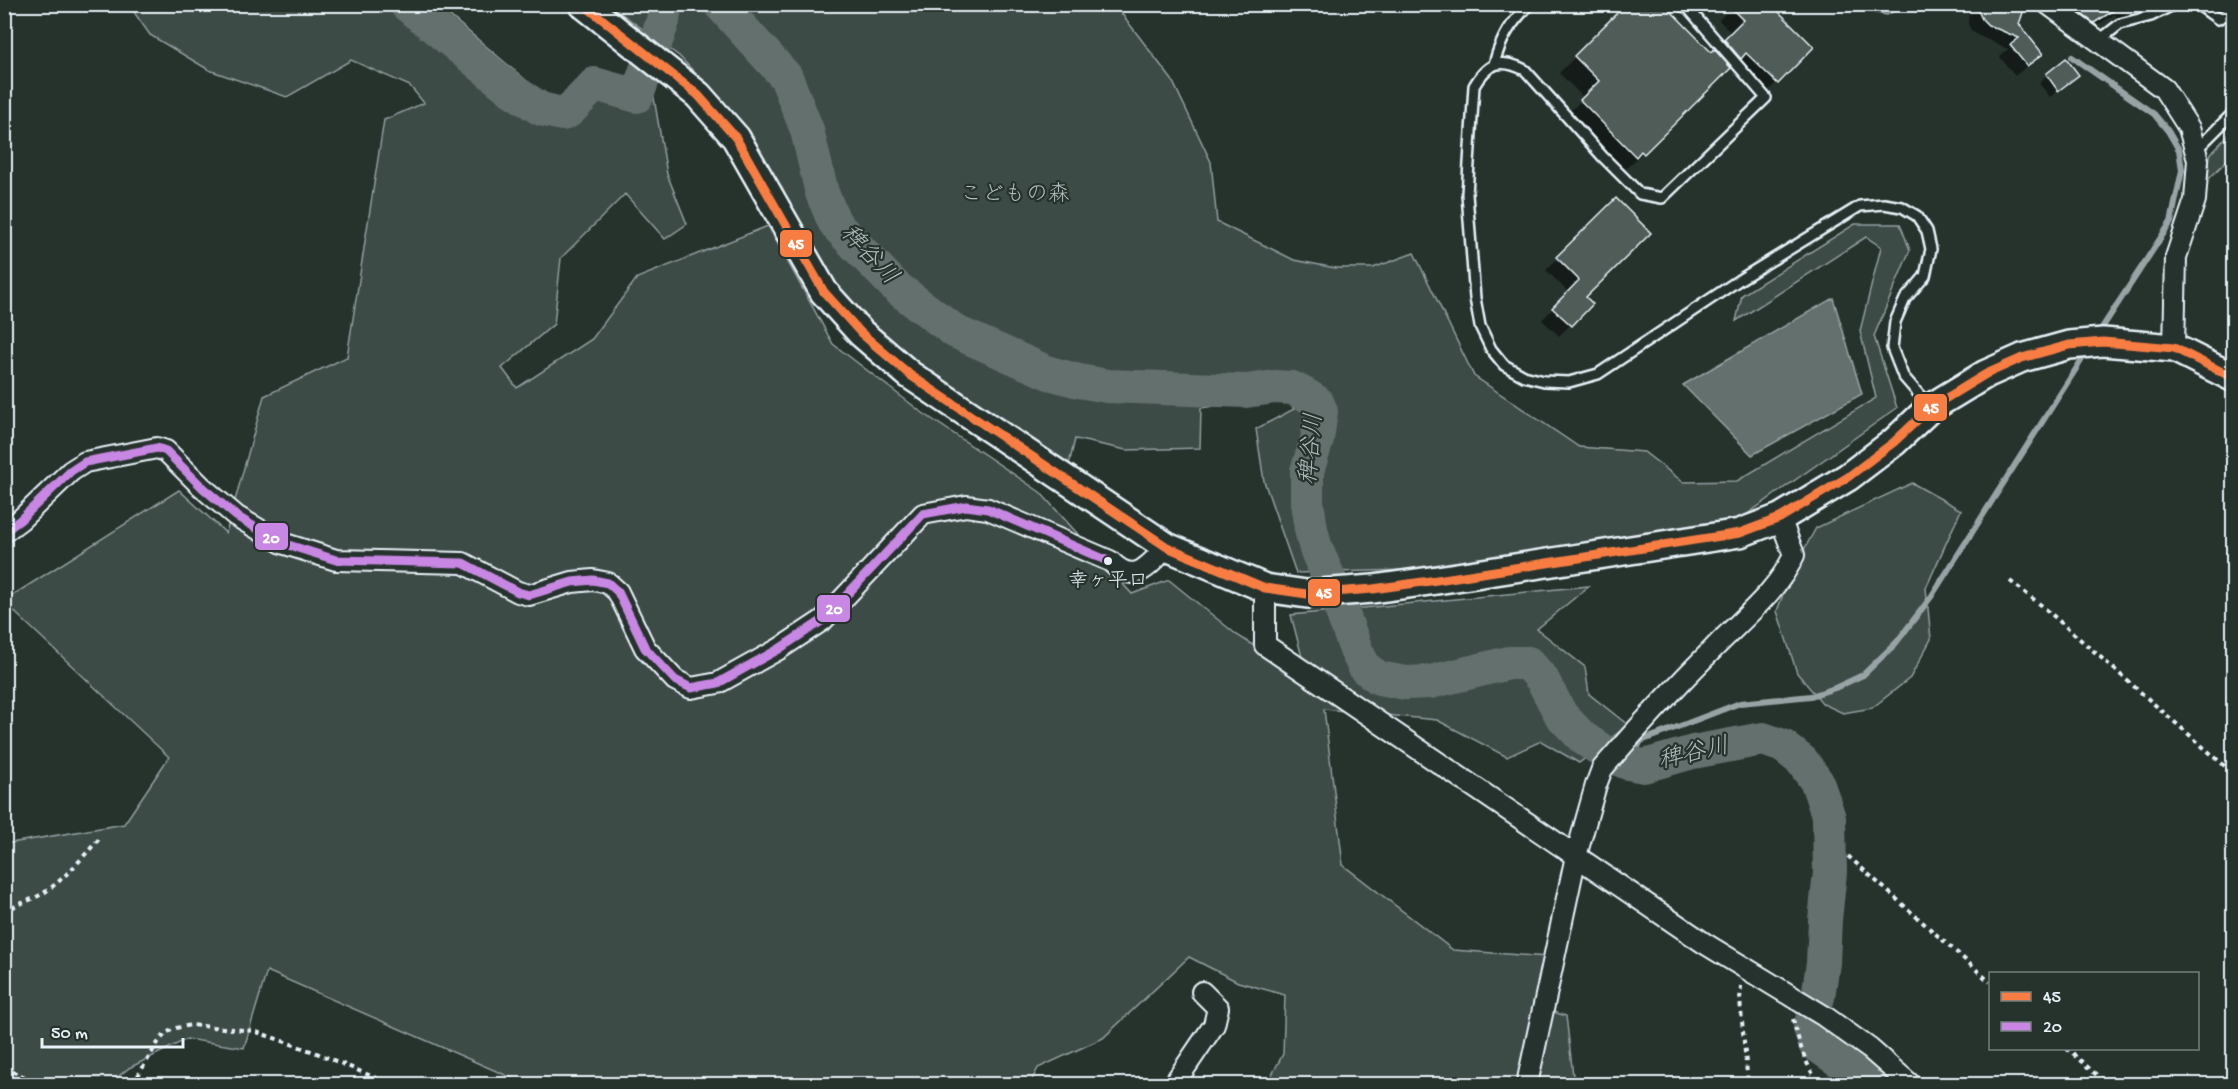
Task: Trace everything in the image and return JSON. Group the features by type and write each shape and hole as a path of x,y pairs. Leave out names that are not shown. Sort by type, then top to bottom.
{"main road":[{"path":"583,4 698,95 736,138 824,292 861,333 910,375 1167,547 1265,588 1307,594 1373,588 1740,532 1780,518 1848,477 1894,442 1930,408 1986,374 2022,358 2070,345 2092,343 2174,348 2234,378"}],"street":[{"path":"2048,4 2164,90 2189,128 2198,160 2195,200 2175,257 2174,348"},
{"path":"4,532 20,520 71,471 85,462 157,448 166,451 203,488 236,516 282,543 336,560 463,563 529,596 572,582 593,580 608,584 618,592 645,648 675,680 691,688 718,683 823,621 923,514 966,506 988,509 1110,561 1119,570 1128,574 1142,571 1167,547"},
{"path":"1527,1084 1576,856 1602,769 1629,737 1774,586 1789,567 1794,555 1780,518"},
{"path":"1265,588 1265,645 1704,943 1824,1017 1870,1049 1910,1084"},
{"path":"1174,1084 1214,1025 1218,1008 1202,992"}],"lane":[{"path":"1494,64 1499,45 1513,21 1530,4"},
{"path":"1677,4 1693,6 1766,98 1662,198 1640,194 1603,157 1525,70 1508,62 1494,64 1481,74 1474,86 1467,194 1475,298 1480,326 1491,349 1504,365 1524,376 1544,381 1569,382 1598,374 1739,280 1860,206 1884,204 1902,207 1917,216 1927,231 1931,249 1925,276 1905,299 1895,322 1892,348 1903,376 1930,408"},
{"path":"2097,42 2120,24 2151,16 2175,4"},
{"path":"2197,4 2218,18 2234,8"},
{"path":"2195,151 2234,112"}],"path":[{"path":"2010,581 2234,774"},
{"path":"4,913 40,895 68,875 99,839"},
{"path":"1848,856 1989,981"},
{"path":"1748,1084 1740,1000 1741,986 1750,970"},
{"path":"1797,999 1791,1011 1800,1045 1813,1075 1820,1084"},
{"path":"133,1084 166,1033 191,1025 254,1031 314,1052 390,1084"},
{"path":"2068,1050 2107,1084"},
{"path":"4,1068 42,1084"}],"green space":[{"path":"129,5 437,5 572,119 636,69 652,86 667,174 687,224 665,239 625,194 561,258 554,324 502,368 517,388 592,339 637,278 768,226 833,344 920,411 1040,492 1132,594 1169,580 1237,635 1308,680 1291,615 1589,586 1537,629 1585,667 1589,694 1628,725 1579,763 1541,741 1507,757 1437,720 1324,709 1343,865 1453,950 1548,957 1541,1008 1566,1016 1574,1084 1267,1084 1283,1054 1285,995 1238,982 1189,957 1103,1038 1038,1068 1030,1084 526,1084 267,971 244,1048 187,1039 129,1068 109,1084 5,1084 5,844 124,824 169,757 5,603 5,600 179,490 226,533 264,396 347,357 384,120 424,103 410,86 351,60 287,97 209,70 150,35"},
{"name":"こどもの森","path":"610,5 1115,5 1172,80 1211,162 1217,222 1294,260 1335,268 1373,268 1414,253 1474,376 1579,447 1644,452 1683,482 1737,481 1876,398 1860,331 1881,247 1866,237 1736,321 1742,295 1855,224 1900,224 1910,250 1874,336 1897,408 1743,517 1478,568 1296,573 1264,481 1256,429 1294,409 1285,395 1201,408 1200,448 1126,450 1075,439 1067,473 914,363 852,308 814,254 738,118 679,56"},
{"path":"2233,130 2233,154 2203,185 2211,153"},
{"path":"1912,483 1961,510 1926,588 1931,639 1910,678 1872,708 1843,713 1823,704 1797,673 1777,611 1790,575 1816,528"}],"shaded area":[{"path":"1866,5 1904,5 1887,15 1871,12"},
{"path":"1833,298 1862,394 1752,455 1683,385"}],"building":[{"path":"1626,4 1664,4 1711,52 1714,49 1731,68 1644,154 1641,151 1636,157 1580,100 1599,81 1574,56"},
{"path":"1727,4 1771,4 1814,47 1778,84 1746,53 1741,59 1724,39 1743,20"},
{"path":"1975,4 2026,4 2019,24 2043,54 2027,66 2010,45 2019,38 1988,25 1982,19"},
{"path":"2073,4 2124,4 2094,23 2076,10"},
{"path":"2066,58 2079,75 2058,91 2046,74"},
{"path":"1616,198 1651,233 1586,297 1593,304 1572,326 1552,308 1579,280 1556,257"}],"waterway":[{"name":"稗谷川","path":"406,4 513,91 541,109 562,114 569,111 595,84 637,96 663,21 665,4"},
{"name":"稗谷川","path":"720,4 786,77 807,130 822,193 838,227 897,288 956,332 1049,373 1079,381 1107,386 1246,391 1275,387 1292,388 1317,402 1321,411 1317,440 1307,471 1307,502 1311,529 1316,549 1333,587 1356,650 1365,668 1379,678 1406,683 1430,682 1509,663 1528,663 1542,679 1561,715 1583,738 1607,754 1628,763 1644,766 1693,752 1763,739 1783,746 1802,761 1817,782 1829,818 1830,872 1823,963 1810,1028 1815,1044 1873,1084"},
{"path":"2072,57 2154,114 2168,131 2179,150 2182,170 2171,222 2098,334"},
{"path":"1628,763 1641,741 1740,703 1811,696 1863,675 1896,643 1931,597 2088,350"}],"transit line":[{"name":"45","path":"583,4 698,95 736,138 824,292 861,333 910,375 1167,547 1265,588 1307,594 1373,589 1740,533 1780,518 1848,477 1894,442 1930,408 1986,374 2022,358 2069,345 2103,342 2174,348 2234,378"},
{"name":"20","path":"4,532 20,520 71,471 85,462 157,448 166,451 203,488 236,516 282,543 336,560 463,563 518,592 529,595 572,582 593,580 608,583 618,592 645,648 675,680 691,688 718,683 779,649 823,620 923,514 966,506 988,509 1108,561"}],"place":[{"name":"幸ヶ平口","path":"1108,561"}]}
